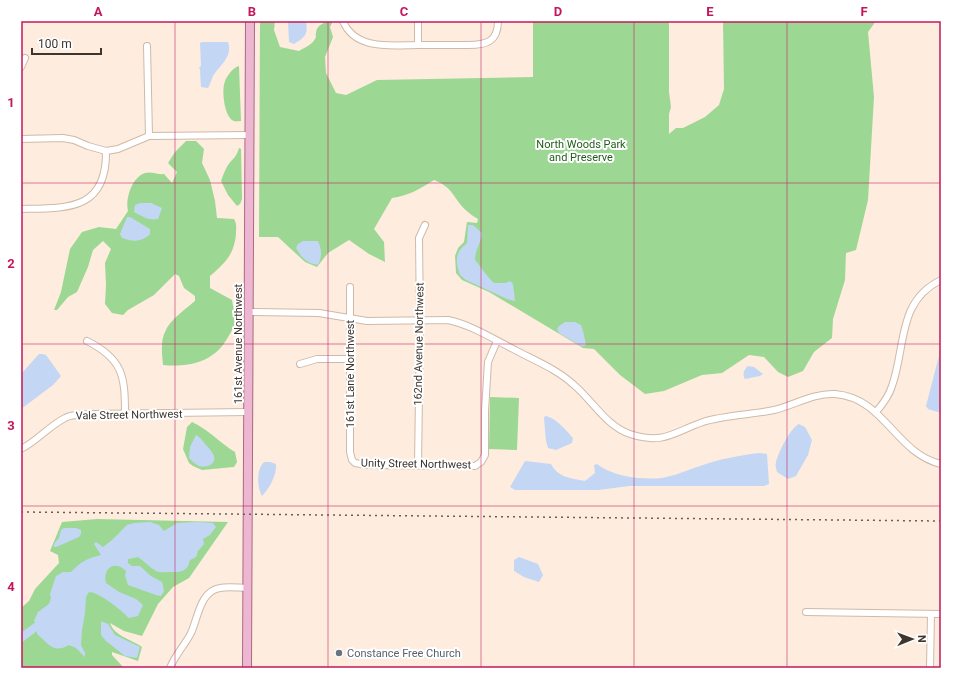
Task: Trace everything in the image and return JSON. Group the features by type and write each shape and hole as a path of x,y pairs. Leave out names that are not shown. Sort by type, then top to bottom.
{"main road":[{"name":"161st Avenue Northwest","path":"247,668 250,21"}],"street":[{"path":"344,21 349,30 357,38 378,45 481,45 487,43 495,36 498,30 498,21"},
{"path":"418,21 418,45"},
{"path":"148,46 149,136"},
{"path":"21,67 25,58"},
{"path":"21,139 69,139 106,151 118,149 149,136 250,135"},
{"path":"21,209 73,206 90,197 103,179 106,151"},
{"name":"162nd Avenue Northwest","path":"418,465 420,320 419,238 425,225"},
{"path":"876,412 886,399 892,387 907,318 912,307 919,296 941,280"},
{"name":"161st Lane Northwest","path":"350,287 350,452 352,460"},
{"path":"249,312 319,313 367,321 454,321 474,329 555,371 573,384 616,427 628,434 643,438 658,438 674,435 702,422 775,409 806,398 825,394 844,395 857,399 876,412 912,450 926,459 941,464"},
{"path":"87,341 111,356 118,367 123,379 125,414"},
{"name":"Unity Street Northwest","path":"352,460 355,463 367,465 475,466 481,462 485,455 485,411 488,362 497,341"},
{"path":"300,364 317,359 351,359"},
{"name":"Vale Street Northwest","path":"21,449 29,445 65,418 72,416 90,414 248,412"},
{"path":"170,668 174,659 190,635 201,606 208,594 213,590 227,587 248,588"},
{"path":"806,612 941,614"},
{"path":"930,668 931,614"}],"green space":[{"name":"North Woods Park and Preserve","path":"260,21 275,21 274,30 280,47 299,51 314,41 316,37 316,30 320,26 327,22 333,21 330,27 333,37 325,57 326,73 336,93 346,95 377,80 533,77 533,21 669,21 669,92 671,107 669,114 669,134 676,128 683,128 705,117 719,105 724,89 723,21 876,21 868,32 874,97 868,200 856,250 846,253 845,280 833,319 832,338 814,352 803,371 788,377 778,372 764,357 749,355 722,373 702,375 664,391 645,394 620,375 594,349 583,348 489,292 462,280 456,273 455,256 458,248 464,242 467,222 477,223 478,219 463,208 450,190 434,180 414,192 392,198 374,229 384,242 385,262 369,254 349,240 328,253 317,267 305,262 278,237 259,237"},
{"path":"239,66 241,121 234,121 226,111 223,89 227,76 231,71"},
{"path":"186,141 196,141 204,149 202,163 210,180 217,218 234,219 236,223 235,241 231,253 224,263 210,276 210,288 232,300 236,323 223,345 210,356 188,365 163,365 162,343 168,326 195,301 195,296 184,288 179,276 175,274 154,295 128,310 123,315 112,313 105,304 105,263 111,249 103,241 93,250 88,267 77,292 68,297 57,310 54,310 61,292 70,249 82,232 99,227 116,229 128,211 127,206 130,189 140,175 145,173 164,174 172,183 177,172 168,163 175,152"},
{"path":"239,148 241,149 242,199 240,204 237,206 228,195 221,181 227,167 236,156"},
{"path":"490,397 519,398 517,450 489,449"},
{"path":"192,422 203,428 235,452 237,462 234,467 202,470 189,463 183,449 187,427"},
{"path":"97,519 228,522 189,578 173,587 158,604 142,636 124,631 110,623 115,631 142,647 138,661 112,652 112,655 124,668 21,668 21,608 29,601 35,589 59,563 58,555 50,551 62,522"}],"water":[{"path":"288,21 306,21 307,30 305,35 294,44 289,42"},
{"path":"228,42 229,47 229,52 225,60 213,76 208,88 201,87 199,68 201,66 200,43"},
{"path":"140,203 151,203 162,208 158,219 148,219 134,212 135,205"},
{"path":"127,217 130,217 150,229 150,234 141,240 122,238 120,234"},
{"path":"468,225 473,225 482,233 475,260 494,283 506,283 510,281 513,284 515,301 507,299 466,280 460,275 457,265 457,257 460,250 467,243"},
{"path":"303,241 318,241 321,253 318,265 307,261 298,252 296,248 298,244"},
{"path":"565,322 575,322 581,325 586,345 579,345 559,333 557,329"},
{"path":"941,348 941,413 928,409 926,406"},
{"path":"39,354 46,355 61,376 53,385 21,409 21,374"},
{"path":"748,366 754,367 763,374 745,379 744,372"},
{"path":"545,416 553,419 564,428 573,438 572,443 556,450 548,448 546,441"},
{"path":"799,424 805,427 812,440 808,455 796,476 788,479 777,472 776,463 785,441 792,430"},
{"path":"196,435 210,449 214,456 212,464 205,467 199,466 189,458 190,447"},
{"path":"760,453 767,454 769,484 764,486 629,486 599,490 515,490 510,487 525,461 551,464 561,475 585,481 595,473 594,465 597,464 611,472 628,477 662,478 722,459"},
{"path":"264,462 276,464 276,468 272,482 262,496 258,479 261,465"},
{"path":"150,522 159,525 164,531 177,523 213,523 216,527 210,535 203,539 204,544 198,551 196,557 190,560 185,570 176,572 159,572 138,557 128,559 128,563 132,566 140,566 151,576 162,582 164,591 161,596 128,585 125,575 126,571 122,568 114,566 108,569 105,577 106,583 119,592 136,599 143,605 138,616 129,618 104,598 89,592 86,597 81,645 85,653 85,657 76,648 69,645 64,648 52,647 37,634 37,626 34,621 38,612 49,604 51,598 50,594 56,576 63,572 71,572 84,561 101,555 94,544 96,542 103,547 127,525"},
{"path":"64,528 76,528 81,530 81,534 79,537 54,547 61,530"},
{"path":"519,557 538,564 543,575 539,582 524,577 514,571 514,560"},
{"path":"101,621 108,624 115,635 140,647 137,658 125,656 106,641 101,635"}],"waterway":[{"path":"21,638 37,626"}],"railway":[{"path":"21,512 941,521"}],"place":[{"name":"Constance Free Church","path":"339,653"}]}
